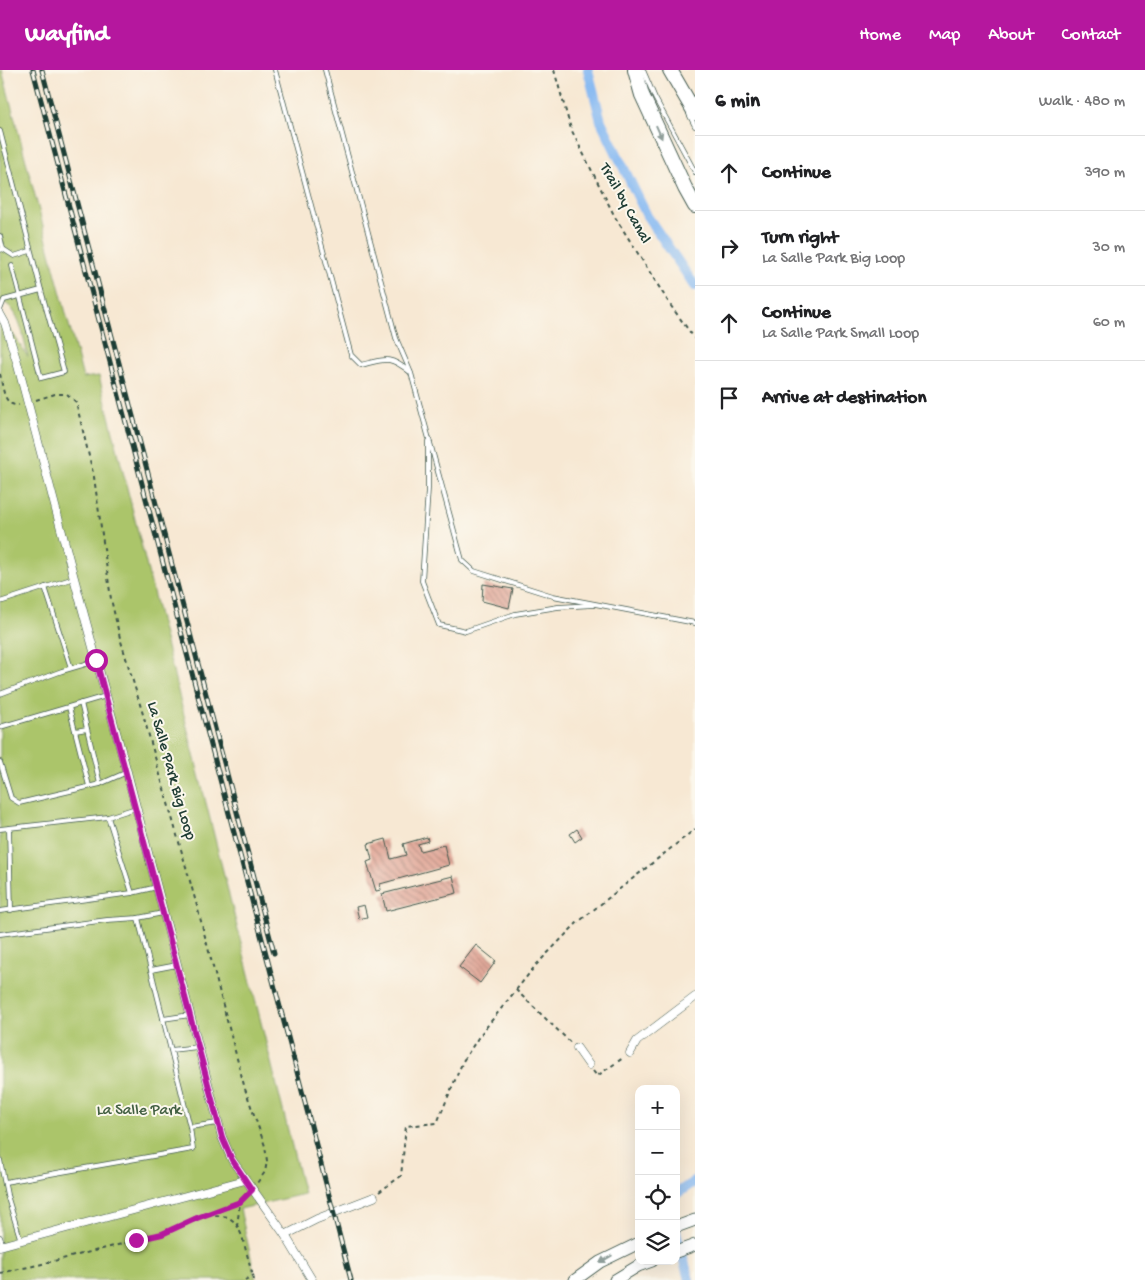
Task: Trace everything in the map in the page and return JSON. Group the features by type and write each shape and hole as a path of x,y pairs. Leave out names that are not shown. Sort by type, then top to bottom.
{"highway":[{"path":"635,70 642,95 695,206"},
{"path":"670,70 695,113"}],"main road":[{"path":"680,1226 695,1220"},
{"path":"575,1280 600,1262 635,1245"},
{"path":"680,1251 695,1245"},
{"path":"616,1280 641,1265"}],"street":[{"path":"0,314 6,324 28,402 222,1137 232,1160 285,1235 312,1280"},
{"path":"630,1053 637,1041 695,997"},
{"path":"577,1048 589,1065"},
{"path":"1,1246 245,1180"},
{"path":"285,1235 317,1219 374,1197"}],"lane":[{"path":"276,70 351,355 361,365 384,358 399,363 411,373"},
{"path":"325,70 396,338 411,373 462,560 474,571 553,596 695,623"},
{"path":"643,70 655,98 695,172"},
{"path":"670,70 695,126"},
{"path":"0,131 30,251 64,372 41,378 12,266"},
{"path":"0,236 2,250 14,256 30,251"},
{"path":"0,310 4,300 41,290"},
{"path":"428,436 428,489 422,581 439,625 466,631 515,614 558,607 598,605"},
{"path":"0,602 74,578"},
{"path":"45,587 71,668"},
{"path":"0,694 96,660"},
{"path":"0,726 106,696"},
{"path":"81,703 100,784"},
{"path":"69,707 89,786"},
{"path":"75,732 87,729"},
{"path":"81,757 93,754"},
{"path":"0,762 11,798 19,803 100,784 127,772"},
{"path":"0,829 108,817 136,808"},
{"path":"108,817 132,893"},
{"path":"9,828 11,910"},
{"path":"0,911 132,893 157,887"},
{"path":"0,934 107,920 138,918 163,913"},
{"path":"5,1182 193,1149 190,1127 138,918"},
{"path":"151,970 177,965"},
{"path":"163,1019 190,1015"},
{"path":"171,1050 198,1047"},
{"path":"190,1127 218,1123"},
{"path":"0,1160 21,1241"},
{"path":"0,1236 1,1246"}],"path":[{"name":"Trail by Canal","path":"554,70 571,129 615,217 695,339"},
{"name":"La Salle Park Big Loop","path":"0,374 8,402 17,405 55,394 67,394 76,402 94,476 111,599 120,638 142,710 267,1161 265,1172 252,1190 240,1202 197,1218 162,1234 38,1266 0,1272"},
{"path":"374,1197 401,1176 406,1126 437,1123 462,1061 536,965 576,923 695,829"},
{"path":"516,990 577,1048"},
{"path":"589,1065 597,1076 630,1053"},
{"path":"237,1226 240,1202"},
{"path":"210,1214 228,1217 237,1226 242,1236 254,1280"},
{"path":"245,1280 254,1275"}],"green space":[{"name":"La Salle Park","path":"0,70 2,70 83,378 99,376 304,1194 240,1209 256,1280 0,1280 0,314 28,357 17,317 7,304 0,300"}],"building":[{"path":"483,584 513,589 509,608 482,601"},
{"path":"577,829 582,837 575,842 570,834"},
{"path":"427,837 428,841 418,844 420,851 444,845 449,865 380,884 381,890 376,891 367,862 372,860 368,844 386,839 391,859 406,855 403,844"},
{"path":"453,876 457,893 386,911 382,894"},
{"path":"364,905 367,917 359,919 356,907"},
{"path":"476,945 496,961 480,983 459,967"}],"waterway":[{"path":"588,70 601,121 647,216 695,286"},
{"path":"680,1191 695,1181"},
{"path":"680,1246 689,1280"}],"railway":[{"path":"33,70 351,1280"},
{"path":"42,70 274,953"}],"route":[{"path":"96,660 222,1137 232,1160 252,1190 240,1202 197,1218 162,1234 136,1240"}]}
